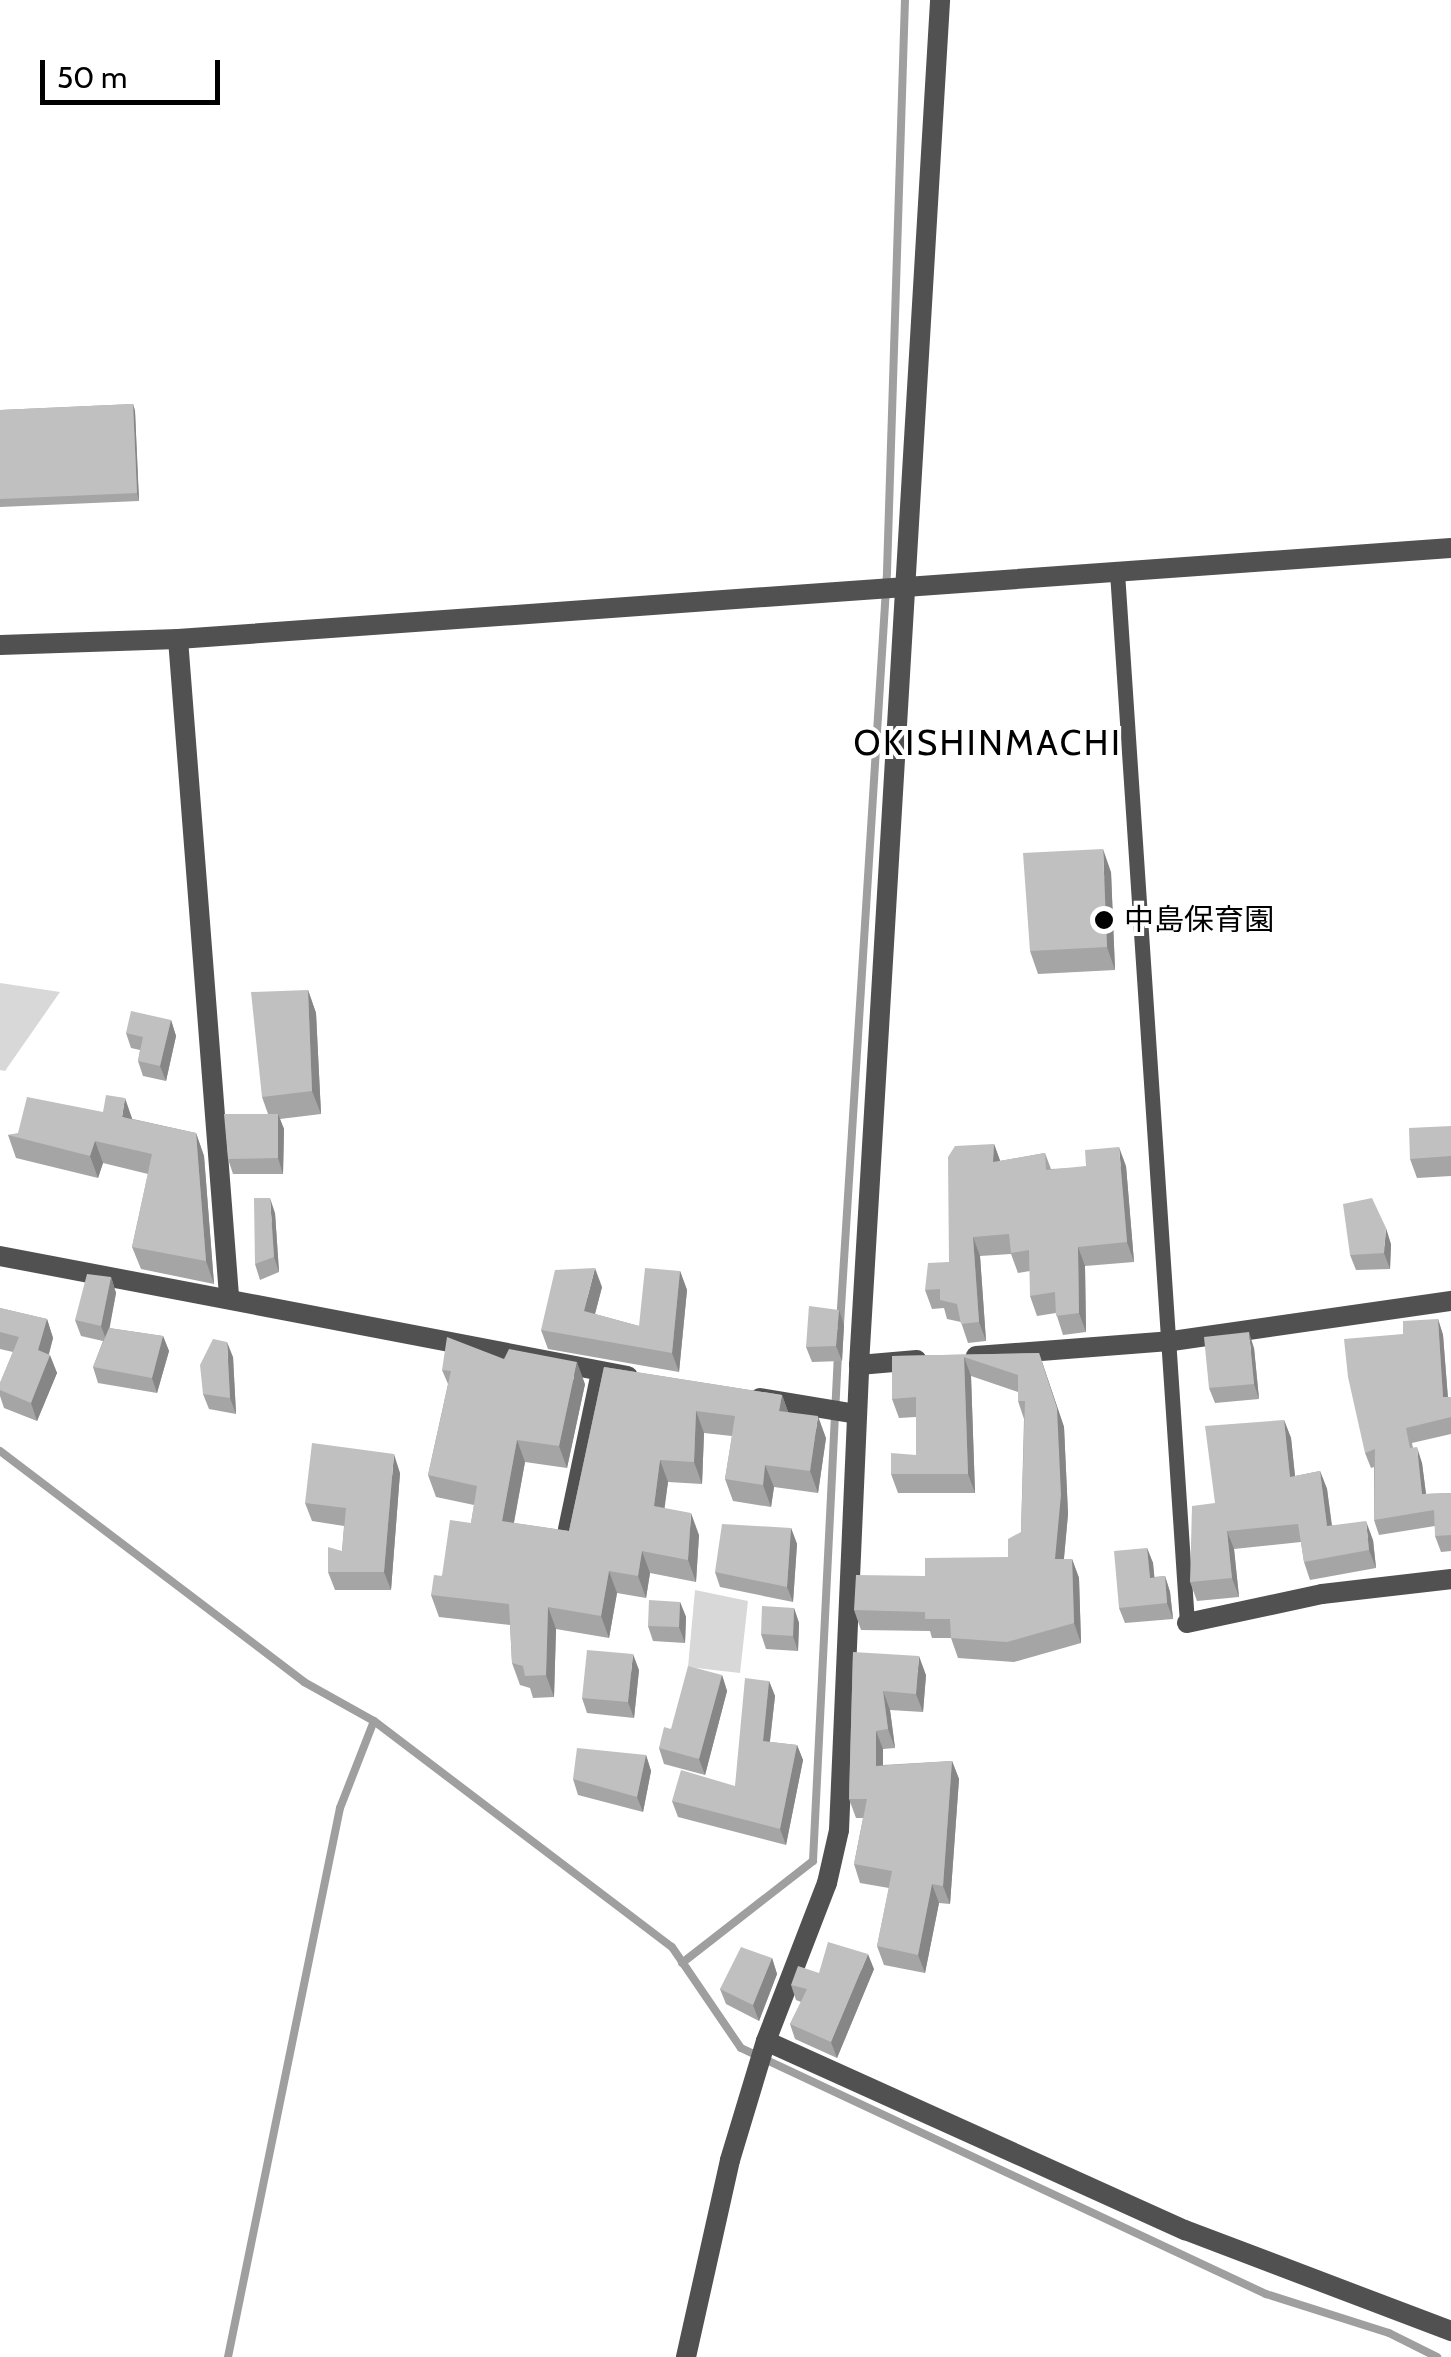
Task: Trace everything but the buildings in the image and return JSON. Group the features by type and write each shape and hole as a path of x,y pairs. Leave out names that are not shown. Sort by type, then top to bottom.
{"street":[{"path":"686,2357 730,2160 766,2041 827,1883 839,1830 859,1365 940,0"},
{"path":"0,645 178,639 1451,548"},
{"path":"178,639 229,1296"},
{"path":"0,1256 229,1296 602,1373 653,1380"},
{"path":"859,1365 1172,1341 1451,1301"},
{"path":"568,1529 602,1373"},
{"path":"746,1395 857,1414"},
{"path":"1187,1623 1322,1594 1451,1578"},
{"path":"766,2041 1185,2230 1451,2332"}],"lane":[{"path":"1117,572 1172,1341 1187,1623"}],"shaded area":[{"path":"0,983 60,992 5,1071 0,1070"},
{"path":"695,1590 748,1601 740,1673 688,1667"}],"waterway":[{"path":"840,1324 887,572 905,0"},
{"path":"682,1963 813,1861 838,1353"},
{"path":"0,1451 304,1682 374,1721 672,1947 741,2048 1266,2294 1389,2333 1437,2357"},
{"path":"228,2357 340,1808 374,1721"}],"place":[{"name":"中島保育園","path":"1104,920"}],"district":[{"name":"OKISHINMACHI","path":"988,743"}]}
